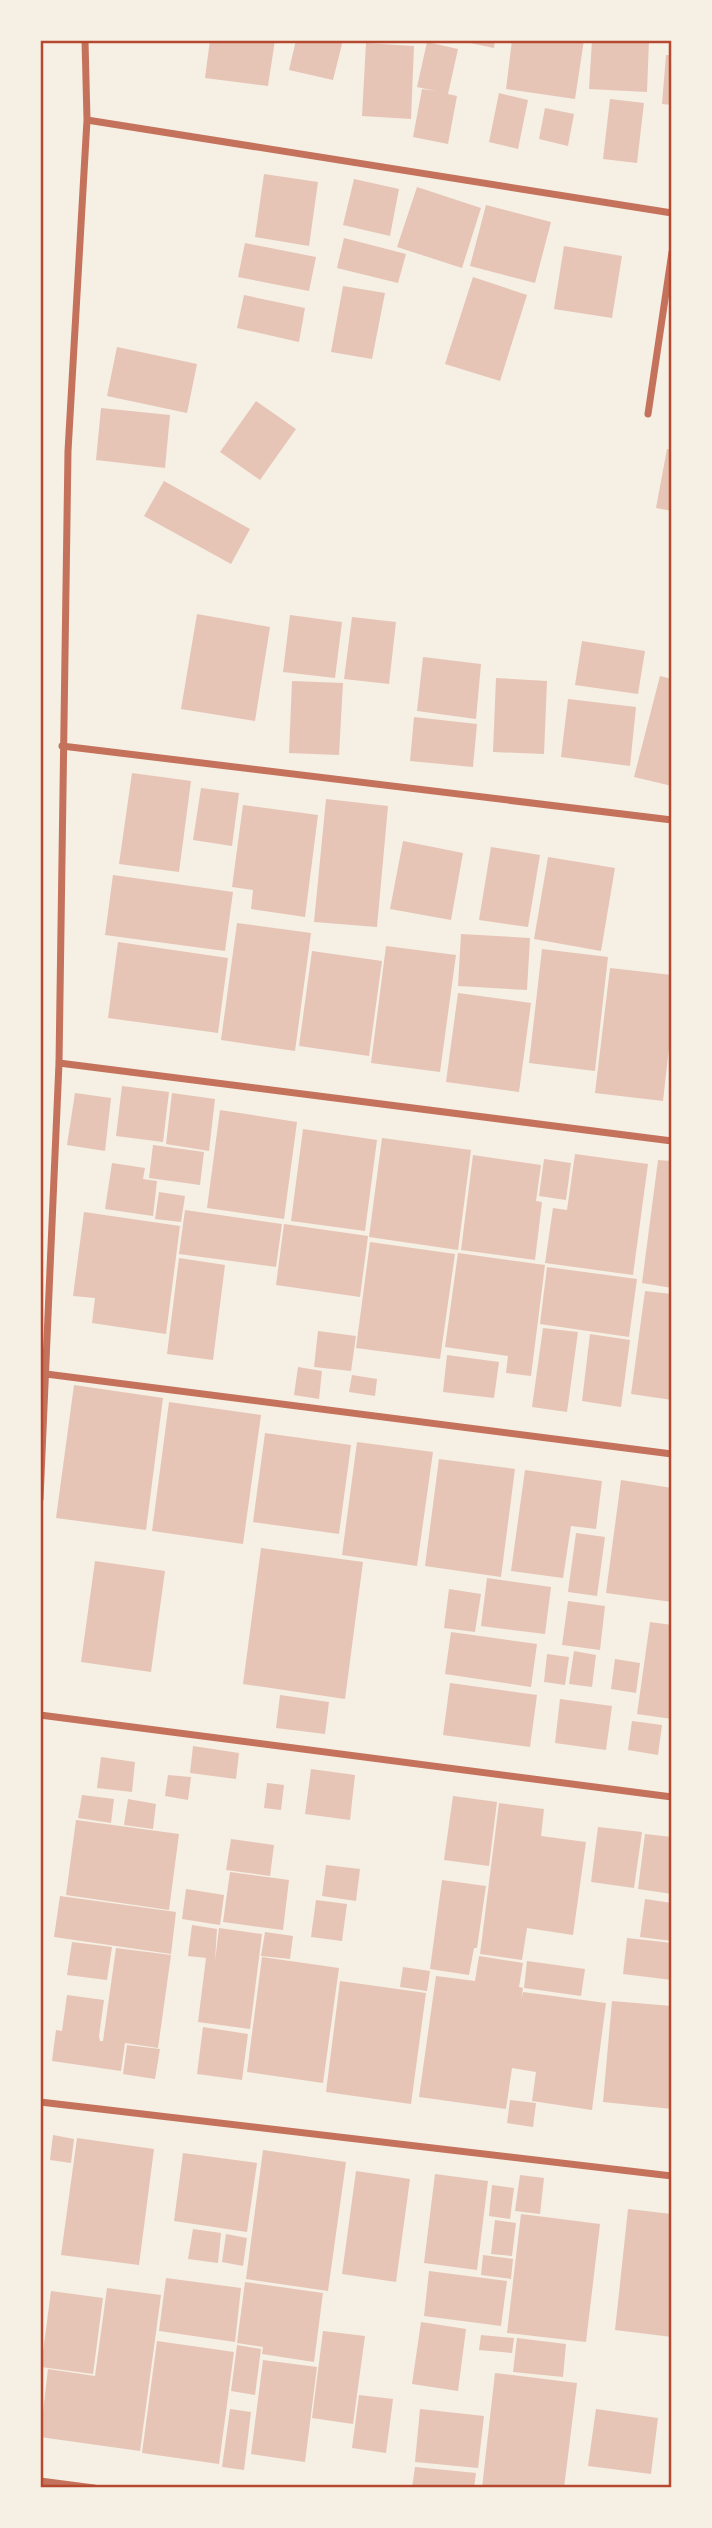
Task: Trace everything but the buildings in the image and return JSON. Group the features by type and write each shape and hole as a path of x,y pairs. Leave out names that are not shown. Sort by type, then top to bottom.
{"street":[{"path":"40,1499 59,1063 68,451 87,120 85,40"},
{"path":"87,120 672,213"},
{"path":"648,414 672,252"},
{"path":"62,746 672,820"},
{"path":"59,1063 672,1141"},
{"path":"46,1374 672,1454"},
{"path":"40,1715 672,1797"},
{"path":"40,2102 672,2176"},
{"path":"40,2481 94,2488"}]}
